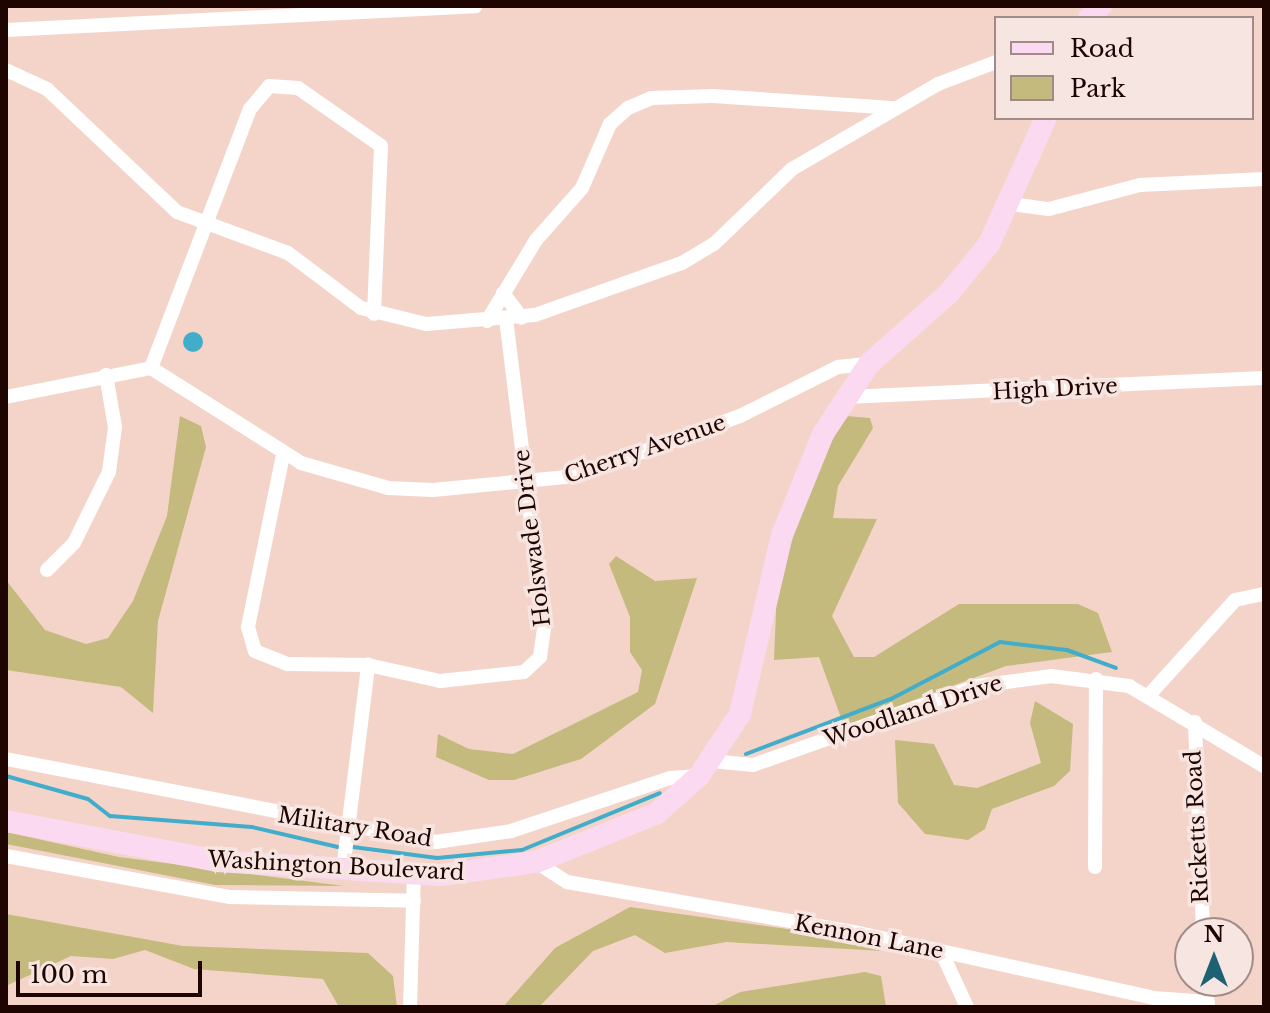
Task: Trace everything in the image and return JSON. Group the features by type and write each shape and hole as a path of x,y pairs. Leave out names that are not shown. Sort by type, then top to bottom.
{"street":[{"path":"6,30 475,6"},
{"path":"6,70 47,89 153,194 203,224 288,253 374,314 408,323 522,318 699,255 776,180 896,108 994,63"},
{"path":"6,397 151,368 203,224 255,99 269,86 298,88 373,136 385,157 373,227 374,314"},
{"path":"487,321 536,240 582,188 610,124 639,102 722,96 816,108 896,108"},
{"name":"Washington Boulevard","path":"6,821 184,857 414,874 536,862 642,822 705,768 753,679 798,487 846,397 869,364 949,293 1012,204 1045,120"},
{"path":"1012,204 1049,209 1140,185 1264,179"},
{"path":"503,293 522,318"},
{"name":"Holswade Drive","path":"283,455 250,617 251,644 287,664 368,665 457,682 512,676 533,665 544,639 506,320"},
{"name":"Cherry Avenue","path":"151,368 283,455 388,488 526,484 595,470 757,410 838,367 869,364"},
{"path":"47,570 88,521 109,472 115,427 106,375"},
{"name":"High Drive","path":"846,397 1264,378"},
{"path":"1149,695 1235,600 1264,594"},
{"path":"343,870 368,665"},
{"path":"1095,867 1096,679"},
{"name":"Woodland Drive","path":"705,768 753,765 1001,680 1096,679 1149,695 1264,766"},
{"name":"Ricketts Road","path":"1195,722 1202,917"},
{"name":"Military Road","path":"6,759 425,841 470,839 705,768"},
{"name":"Washington Boulevard","path":"6,856 230,897 414,901"},
{"name":"Kennon Lane","path":"536,862 567,882 941,951 1154,998 1208,1004"},
{"path":"410,1007 414,874"},
{"path":"941,951 967,1007"}],"green space":[{"path":"180,416 201,426 206,447 158,621 153,713 121,687 6,670 6,580 45,630 86,644 108,638 133,601 167,516"},
{"path":"846,416 870,418 873,428 838,486 833,518 877,519 832,616 854,657 874,657 959,604 1078,604 1098,613 1112,652 1006,666 844,726 819,657 774,660 777,587 802,484"},
{"path":"616,556 655,581 697,578 655,704 581,759 514,780 489,780 436,757 438,734 469,749 513,754 638,692 642,670 630,652 630,617 609,564"},
{"path":"1035,701 1073,724 1070,771 1054,786 992,809 985,829 968,840 925,834 898,803 895,740 934,744 954,785 977,788 1041,763 1030,723"},
{"path":"6,832 119,857 344,886 215,885 6,844"},
{"path":"630,907 852,938 882,951 726,942 665,953 635,935 593,951 539,1007 503,1007 555,948"},
{"path":"6,914 183,946 368,953 393,976 397,1007 339,1007 323,979 194,969 145,950 113,959 71,956 6,986"},
{"path":"865,972 881,976 886,1007 711,1007 740,992"}],"water":[{"path":"193,332 200,335 203,342 200,349 193,352 186,349 183,342 186,335"}],"waterway":[{"path":"746,754 891,699 1000,642 1067,650 1116,668"},
{"path":"6,776 88,799 110,816 252,827 338,847"},
{"path":"353,847 437,858 522,850 660,793"}]}
